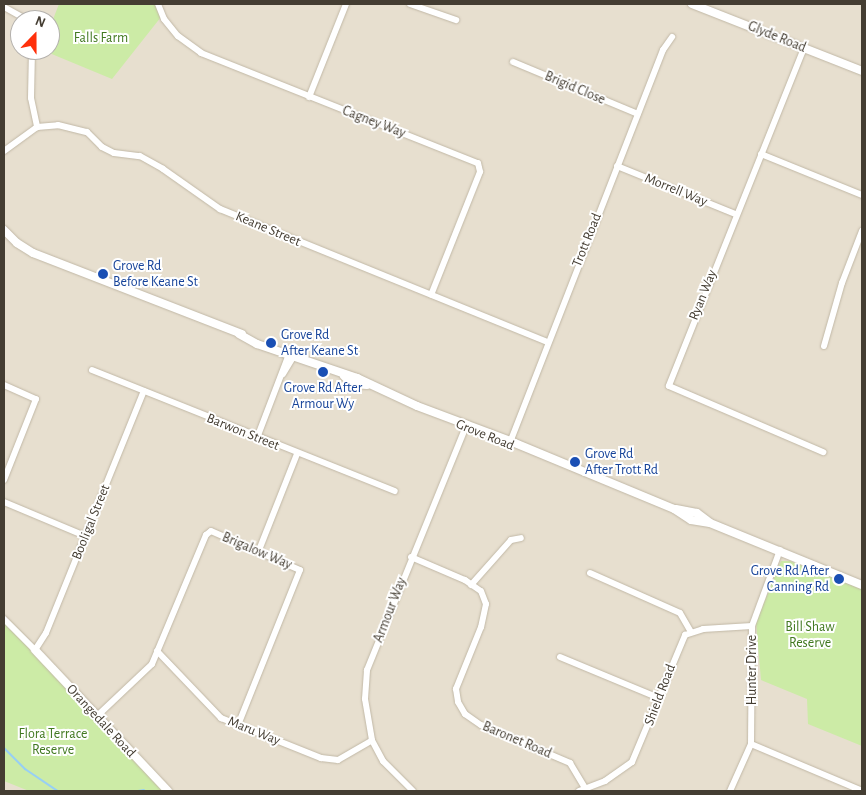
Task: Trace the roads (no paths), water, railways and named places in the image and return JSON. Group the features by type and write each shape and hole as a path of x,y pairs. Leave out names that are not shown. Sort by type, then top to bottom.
{"street":[{"name":"Cagney Way","path":"158,4 164,19 178,36 201,53 478,163 480,172 431,295"},
{"path":"309,97 346,4"},
{"path":"410,4 456,20"},
{"name":"Glyde Road","path":"692,4 862,71"},
{"name":"Trott Road","path":"509,442 663,50 672,37"},
{"name":"Ryan Way","path":"804,48 735,214 669,386 823,452"},
{"path":"4,151 36,127 31,98 32,60"},
{"name":"Brigid Close","path":"513,62 638,114"},
{"name":"Keane Street","path":"36,127 58,125 87,132 102,147 114,153 140,156 163,168 220,209 547,342"},
{"path":"761,154 862,195"},
{"name":"Morrell Way","path":"617,166 735,214"},
{"name":"Grove Road","path":"4,222 18,238 45,256"},
{"name":"Grove Road","path":"4,230 24,248 144,296 158,305 187,313 344,376 352,384 367,385 674,509 691,520 710,523 862,585"},
{"path":"824,346 842,283 862,231"},
{"path":"257,438 291,355"},
{"name":"Barwon Street","path":"92,370 297,454 395,491"},
{"path":"4,386 36,399 4,480"},
{"name":"Booligal Street","path":"35,650 46,633 144,392"},
{"name":"Armour Way","path":"414,791 383,761 372,740 365,700 367,670 411,558 467,425"},
{"path":"259,550 297,454"},
{"path":"4,502 85,536"},
{"name":"Brigalow Way","path":"96,718 152,664 206,535 211,531 259,550 300,570 238,725"},
{"path":"471,584 511,540 521,538"},
{"name":"Hunter Drive","path":"730,791 750,744 752,626 779,552"},
{"name":"Baronet Road","path":"411,558 471,584 481,591 486,604 481,627 456,689 458,702 466,714 481,725 570,763 579,772 582,790"},
{"path":"590,573 680,613 691,632 703,629 752,626"},
{"path":"4,619 35,650"},
{"name":"Shield Road","path":"582,790 605,782 632,762 685,634 691,632"},
{"name":"Orangedale Road","path":"35,650 96,718 168,791"},
{"name":"Maru Way","path":"157,650 202,701 221,718 321,758 338,760 372,740"},
{"path":"560,657 659,698"},
{"path":"750,744 862,791"}],"waterway":[{"path":"4,748 25,769 58,791"},
{"path":"138,791 144,790"}],"place":[{"name":"Grove Rd Before Keane St","path":"103,274"},
{"name":"Grove Rd After Keane St","path":"271,343"},
{"name":"Grove Rd After Armour Wy","path":"323,372"},
{"name":"Grove Rd After Trott Rd","path":"575,462"},
{"name":"Grove Rd After Canning Rd","path":"839,579"}],"park label":[{"name":"Falls Farm","path":"101,38"},
{"name":"Bill Shaw Reserve","path":"810,636"},
{"name":"Flora Terrace Reserve","path":"53,742"}]}
